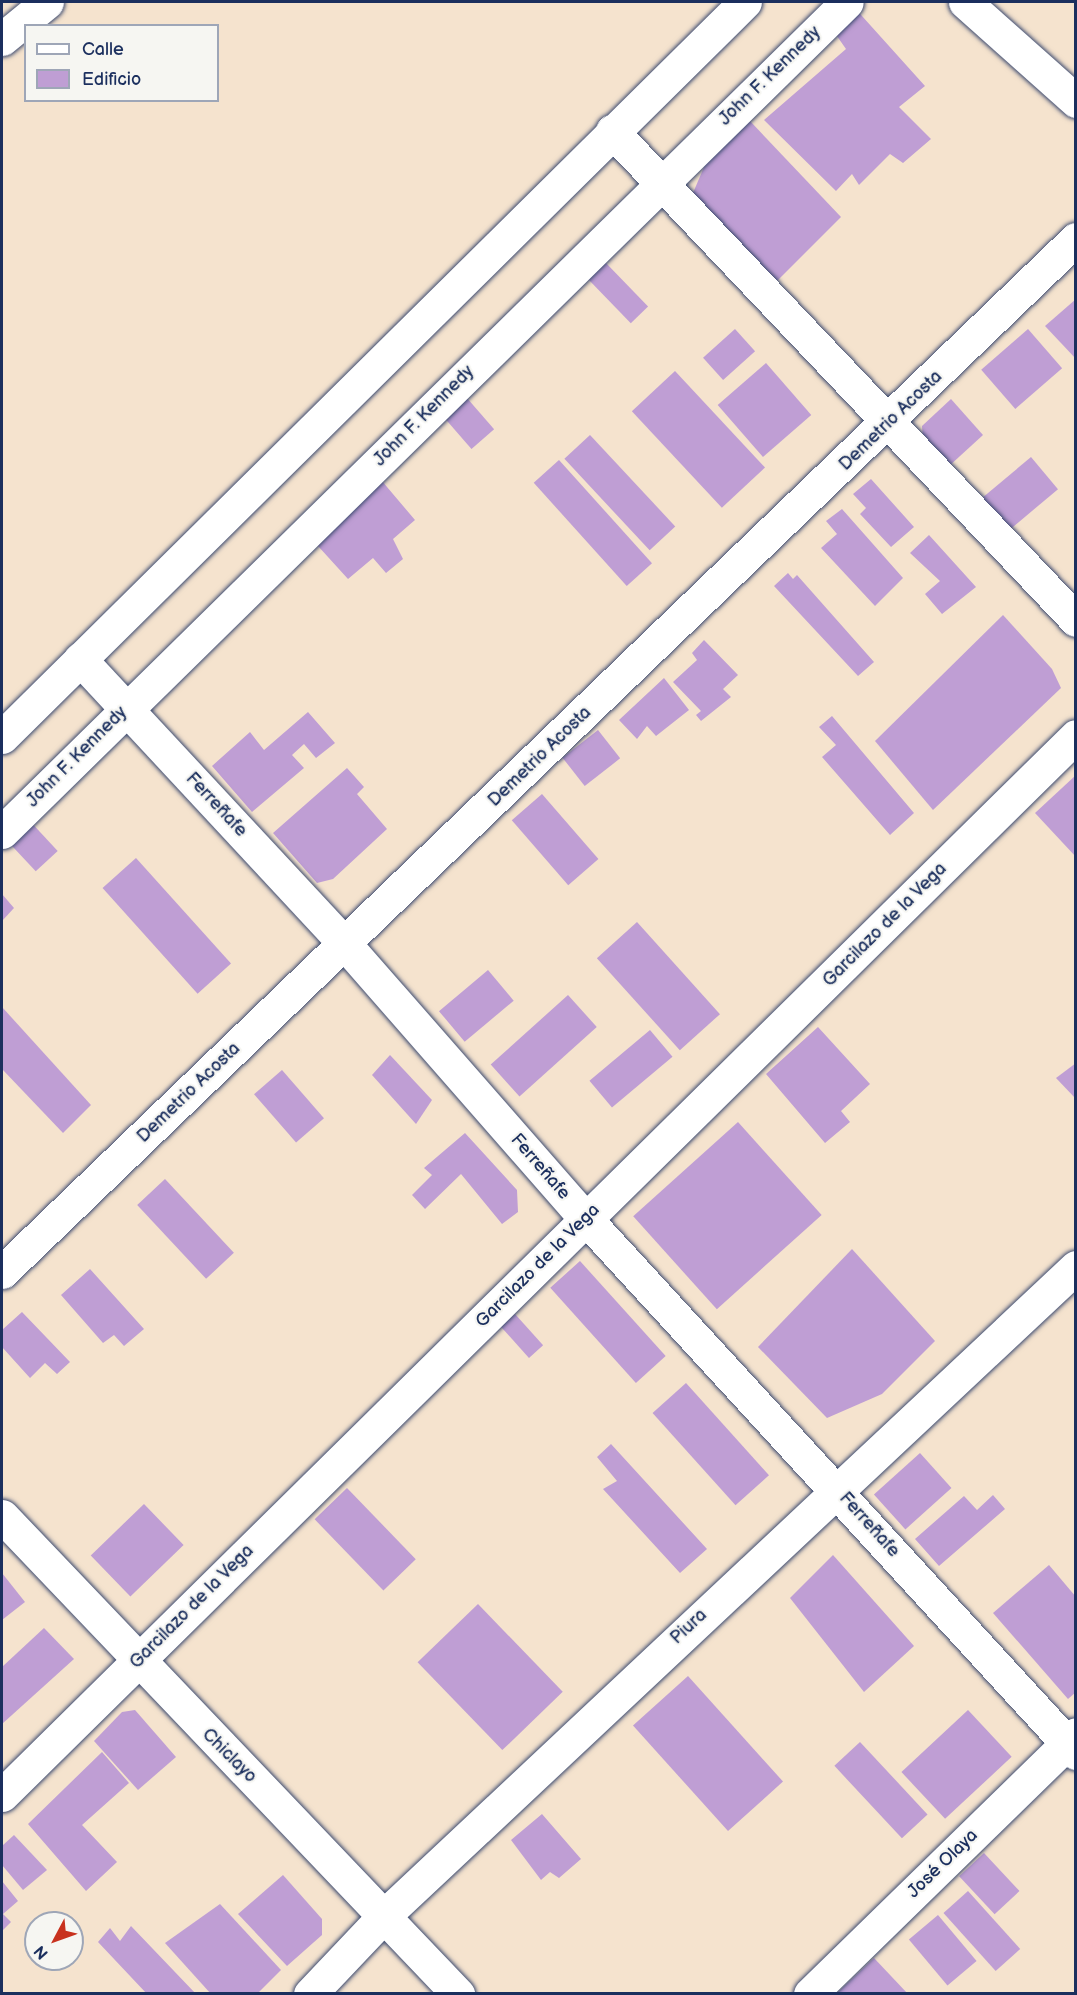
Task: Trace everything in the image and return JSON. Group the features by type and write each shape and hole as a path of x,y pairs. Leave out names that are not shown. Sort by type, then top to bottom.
{"street":[{"path":"2,39 47,2"},
{"path":"2,737 612,131 745,2"},
{"name":"John F. Kennedy","path":"2,832 661,182 847,2"},
{"path":"965,2 1076,101"},
{"path":"612,131 1076,620"},
{"name":"Demetrio Acosta","path":"2,1272 889,423 1076,239"},
{"name":"Ferreñafe","path":"80,659 345,944 586,1219 1072,1743"},
{"name":"Garcilazo de la Vega","path":"2,1795 1076,736"},
{"name":"Piura","path":"310,1994 386,1914 835,1489 1076,1268"},
{"name":"Chiclayo","path":"2,1516 136,1662 386,1914 458,1994"},
{"name":"José Olaya","path":"810,1994 1072,1743"}],"building":[{"path":"853,6 925,86 899,107 931,139 903,163 890,154 859,185 852,174 836,191 764,120 846,49 832,29"},
{"path":"750,121 841,217 772,286 690,200 707,160"},
{"path":"605,262 648,307 631,323 588,279"},
{"path":"1076,299 1076,359 1045,326"},
{"path":"735,329 755,351 723,380 703,358"},
{"path":"1028,329 1062,368 1015,409 981,370"},
{"path":"766,363 811,415 763,457 718,405"},
{"path":"675,371 765,468 722,508 632,411"},
{"path":"460,390 494,429 471,449 437,410"},
{"path":"951,399 983,435 948,467 923,439 922,426"},
{"path":"590,435 675,526 650,550 564,459"},
{"path":"1031,457 1058,489 1007,532 980,500"},
{"path":"559,460 652,563 627,586 534,483"},
{"path":"376,474 415,520 393,539 403,559 386,573 373,558 348,579 308,535"},
{"path":"871,479 914,527 891,547 860,514 866,508 853,494"},
{"path":"842,509 903,578 875,606 821,548 837,534 826,521"},
{"path":"929,535 976,587 942,614 925,594 940,581 910,553"},
{"path":"788,573 793,579 797,575 874,662 858,676 774,586"},
{"path":"1003,615 1052,669 1061,688 933,810 875,741"},
{"path":"704,640 738,675 723,689 731,697 701,721 696,715 701,711 673,682 697,660 692,653"},
{"path":"664,678 689,710 656,736 647,726 637,739 619,720"},
{"path":"308,712 335,743 316,758 304,744 292,755 304,768 252,812 212,766 250,732 264,750"},
{"path":"832,716 914,813 890,835 822,757 836,745 819,727"},
{"path":"598,730 620,758 585,786 563,758"},
{"path":"347,768 364,787 357,794 387,829 333,879 317,883 273,833"},
{"path":"1076,775 1076,857 1035,813"},
{"path":"542,794 598,859 568,885 512,820"},
{"path":"27,818 58,851 36,871 5,838"},
{"path":"136,858 231,964 198,994 103,888"},
{"path":"2,894 14,908 2,921"},
{"path":"637,922 720,1014 680,1050 597,958"},
{"path":"488,970 514,1001 465,1042 439,1011"},
{"path":"568,995 597,1027 519,1097 491,1065"},
{"path":"2,1007 91,1105 63,1133 2,1069"},
{"path":"818,1027 870,1084 841,1111 850,1122 825,1143 766,1074"},
{"path":"650,1030 672,1057 612,1108 589,1081"},
{"path":"390,1055 432,1100 416,1124 372,1075"},
{"path":"1076,1063 1076,1099 1056,1078"},
{"path":"282,1070 324,1118 296,1143 254,1094"},
{"path":"738,1122 822,1215 717,1309 633,1216"},
{"path":"465,1133 517,1190 518,1212 502,1224 461,1174 425,1209 412,1195 432,1175 424,1168"},
{"path":"165,1179 234,1253 206,1279 137,1205"},
{"path":"852,1249 935,1341 882,1394 827,1418 758,1347"},
{"path":"580,1261 666,1356 636,1383 550,1288"},
{"path":"90,1269 144,1329 124,1346 114,1335 103,1343 61,1295"},
{"path":"22,1312 70,1362 57,1374 45,1363 30,1378 2,1347 2,1330"},
{"path":"515,1314 543,1345 529,1358 501,1327"},
{"path":"686,1383 769,1475 736,1505 653,1413"},
{"path":"611,1444 707,1549 680,1573 603,1489 617,1481 597,1457"},
{"path":"920,1453 951,1488 905,1529 874,1494"},
{"path":"347,1488 416,1559 383,1590 315,1519"},
{"path":"993,1495 1005,1509 939,1566 915,1539 964,1496 977,1510"},
{"path":"144,1504 184,1545 130,1596 91,1555"},
{"path":"833,1555 914,1646 864,1692 790,1598"},
{"path":"1049,1565 1076,1597 1076,1692 1068,1699 993,1613"},
{"path":"2,1573 25,1602 2,1620"},
{"path":"478,1604 563,1692 502,1750 418,1662"},
{"path":"44,1628 74,1659 2,1724 2,1667"},
{"path":"688,1676 783,1782 728,1831 633,1726"},
{"path":"135,1710 176,1757 138,1790 94,1741 122,1712"},
{"path":"968,1710 1012,1757 945,1819 901,1772"},
{"path":"860,1742 928,1814 902,1838 834,1766"},
{"path":"102,1752 129,1783 82,1825 117,1862 86,1891 28,1824"},
{"path":"542,1814 581,1859 559,1878 550,1872 541,1880 511,1840"},
{"path":"14,1835 47,1870 23,1890 2,1865 2,1846"},
{"path":"984,1853 1019,1891 995,1914 959,1876"},
{"path":"283,1875 322,1919 322,1935 287,1966 238,1914"},
{"path":"2,1881 18,1901 3,1914 11,1922 2,1931"},
{"path":"968,1891 1020,1949 996,1971 943,1913"},
{"path":"220,1904 281,1970 257,1994 211,1994 165,1943"},
{"path":"938,1915 977,1961 947,1985 909,1939"},
{"path":"131,1926 196,1994 147,1994 98,1942 110,1928 120,1941"},
{"path":"874,1958 908,1994 836,1994"}]}
